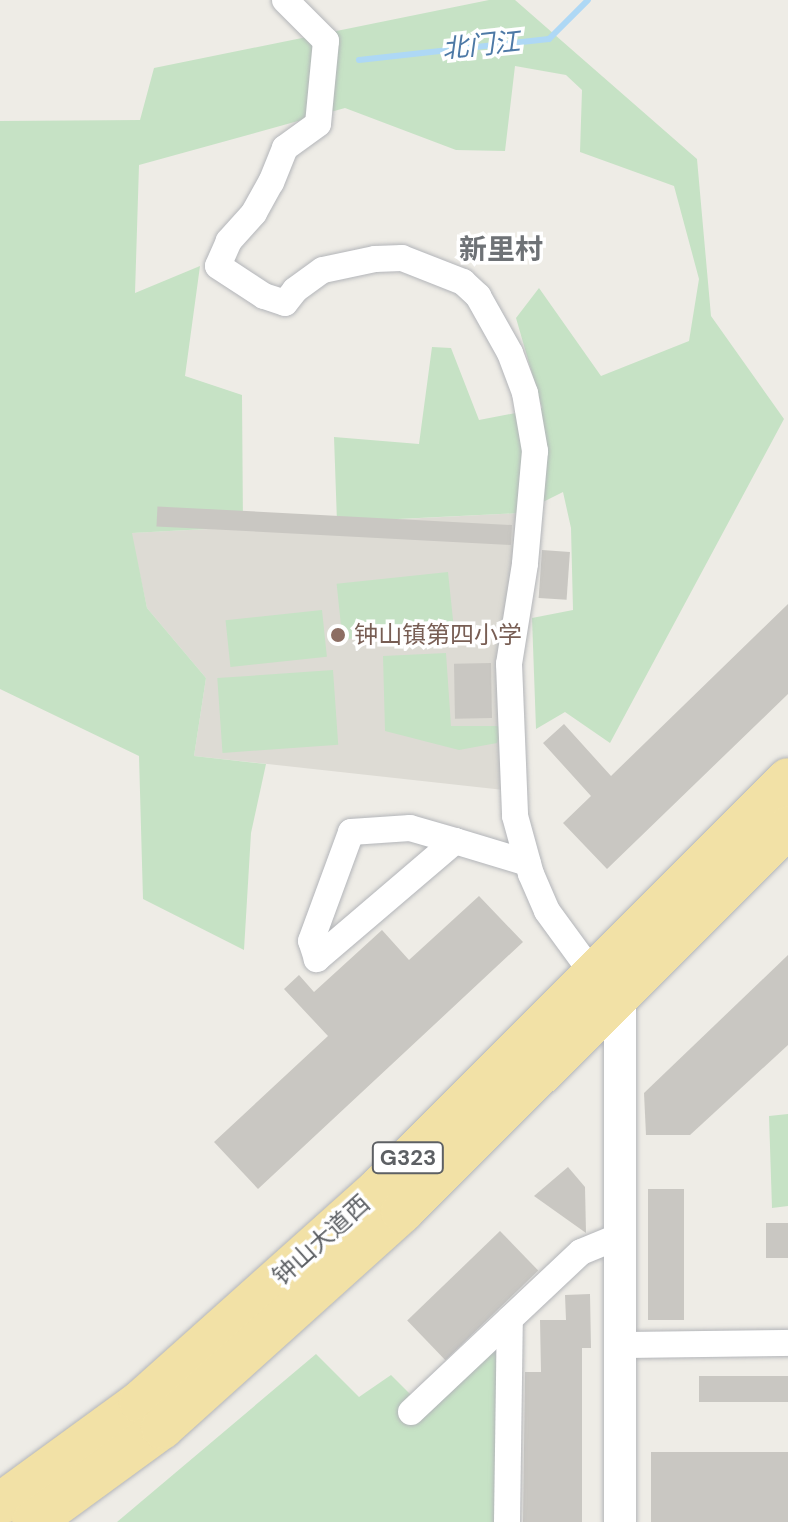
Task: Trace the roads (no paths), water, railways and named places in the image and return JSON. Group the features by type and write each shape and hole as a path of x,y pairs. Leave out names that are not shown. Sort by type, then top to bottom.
{"highway":[{"name":"钟山大道西","path":"33,1522 185,1407 402,1212 606,984 785,801"},
{"name":"钟山大道西","path":"0,1504 140,1402 606,984"}],"street":[{"path":"285,0 326,41 318,124 285,148 254,213 229,241 218,266 264,296 285,303 295,290 323,270 375,259 402,258 463,282 478,296 510,353 525,393 535,451 525,564 509,664 515,816 528,863 547,911 606,984 620,1236 620,1522"},
{"path":"455,841 317,959 311,941 351,832 410,828 455,841 528,863"},
{"path":"411,1412 581,1252 620,1236"},
{"path":"507,1522 510,1319"},
{"path":"620,1345 788,1343"}],"waterway":[{"name":"北门江","path":"359,60 549,39 588,0"}],"place":[{"name":"钟山镇第四小学","path":"338,635"}],"district":[{"name":"新里村","path":"501,250"}]}
